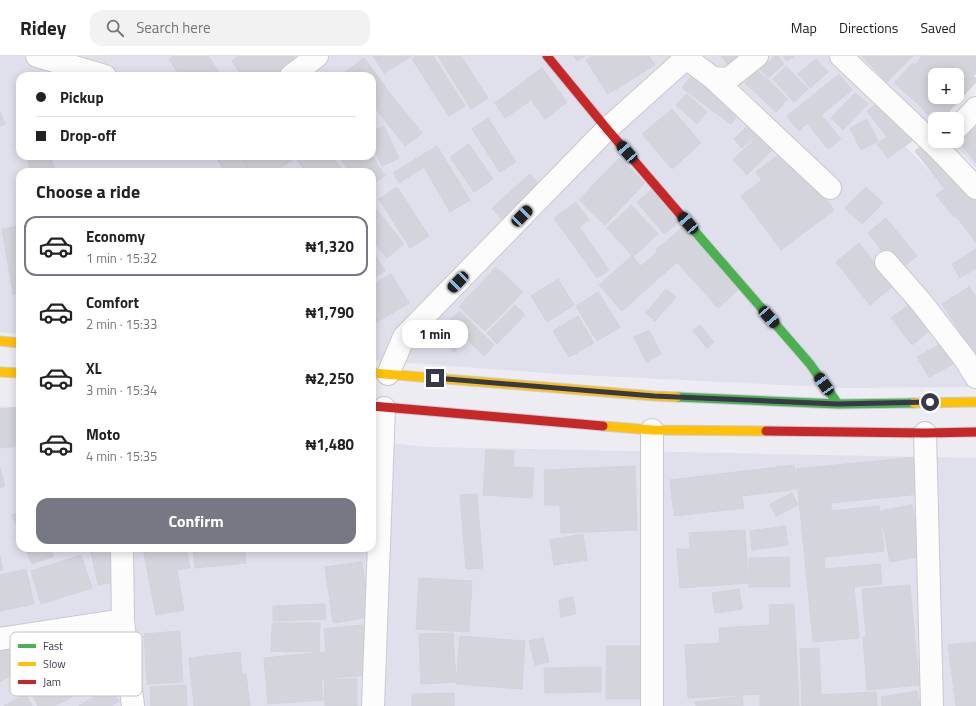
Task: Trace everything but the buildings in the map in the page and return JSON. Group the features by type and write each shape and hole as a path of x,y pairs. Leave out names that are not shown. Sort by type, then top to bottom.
{"main road":[{"path":"546,56 810,364 838,404"},
{"path":"0,341 16,343"},
{"path":"0,372 16,373"},
{"path":"380,373 654,396 838,404 976,402"},
{"path":"378,407 652,430 925,433 976,432"}],"street":[{"path":"37,56 91,72"},
{"path":"296,72 317,56"},
{"path":"713,78 728,79 758,56"},
{"path":"841,56 928,132"},
{"path":"380,373 404,337 607,129 685,57 713,78 830,188"},
{"path":"964,121 976,108"},
{"path":"945,148 976,188"},
{"path":"886,262 965,359 976,377"},
{"path":"376,507 378,407"},
{"path":"652,430 652,706"},
{"path":"925,433 932,706"},
{"path":"122,552 125,632"},
{"path":"372,706 375,552"},
{"path":"46,632 124,620"},
{"path":"0,639 10,637"},
{"path":"132,696 133,706"}],"shaded area":[{"path":"0,56 976,56 976,74 964,87 964,68 928,68 928,104 947,104 940,112 928,112 928,124 906,147 976,219 976,387 843,388 558,374 376,360 376,168 16,168 16,334 0,332"},
{"path":"976,125 976,168 957,148 964,148 964,137"},
{"path":"0,406 16,408 16,552 376,552 376,441 429,447 976,458 976,706 0,706"}],"traffic: fast":[{"path":"685,220 810,364 838,404"},
{"path":"677,397 838,404 914,403"}],"traffic: slow":[{"path":"0,341 16,343"},
{"path":"0,372 16,373"},
{"path":"376,373 677,397"},
{"path":"914,403 976,402"},
{"path":"603,426 652,430 766,431"}],"traffic: jam":[{"path":"547,56 685,220"},
{"path":"376,406 603,426"},
{"path":"766,431 925,433 976,432"}],"route":[{"path":"435,378 654,396 838,404 930,402"}]}
